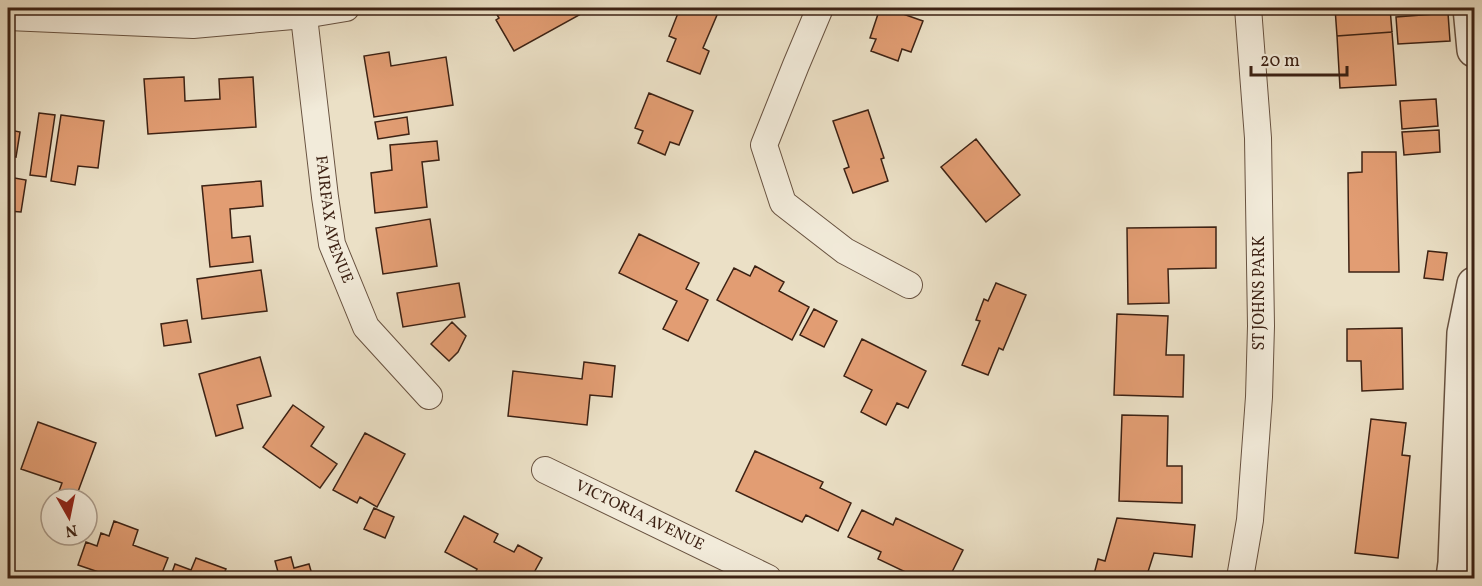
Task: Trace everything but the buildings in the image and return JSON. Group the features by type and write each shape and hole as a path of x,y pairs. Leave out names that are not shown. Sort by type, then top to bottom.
{"street":[{"path":"8,17 193,25 346,8"},
{"path":"820,8 764,145 783,203 845,251 909,285"},
{"name":"ST JOHNS PARK","path":"1240,579 1250,520 1259,397 1261,326 1258,138 1248,8"},
{"name":"FAIRFAX AVENUE","path":"303,11 332,244 366,327 429,396"},
{"path":"1453,579 1464,333 1474,284"},
{"name":"VICTORIA AVENUE","path":"545,470 768,579"}]}
